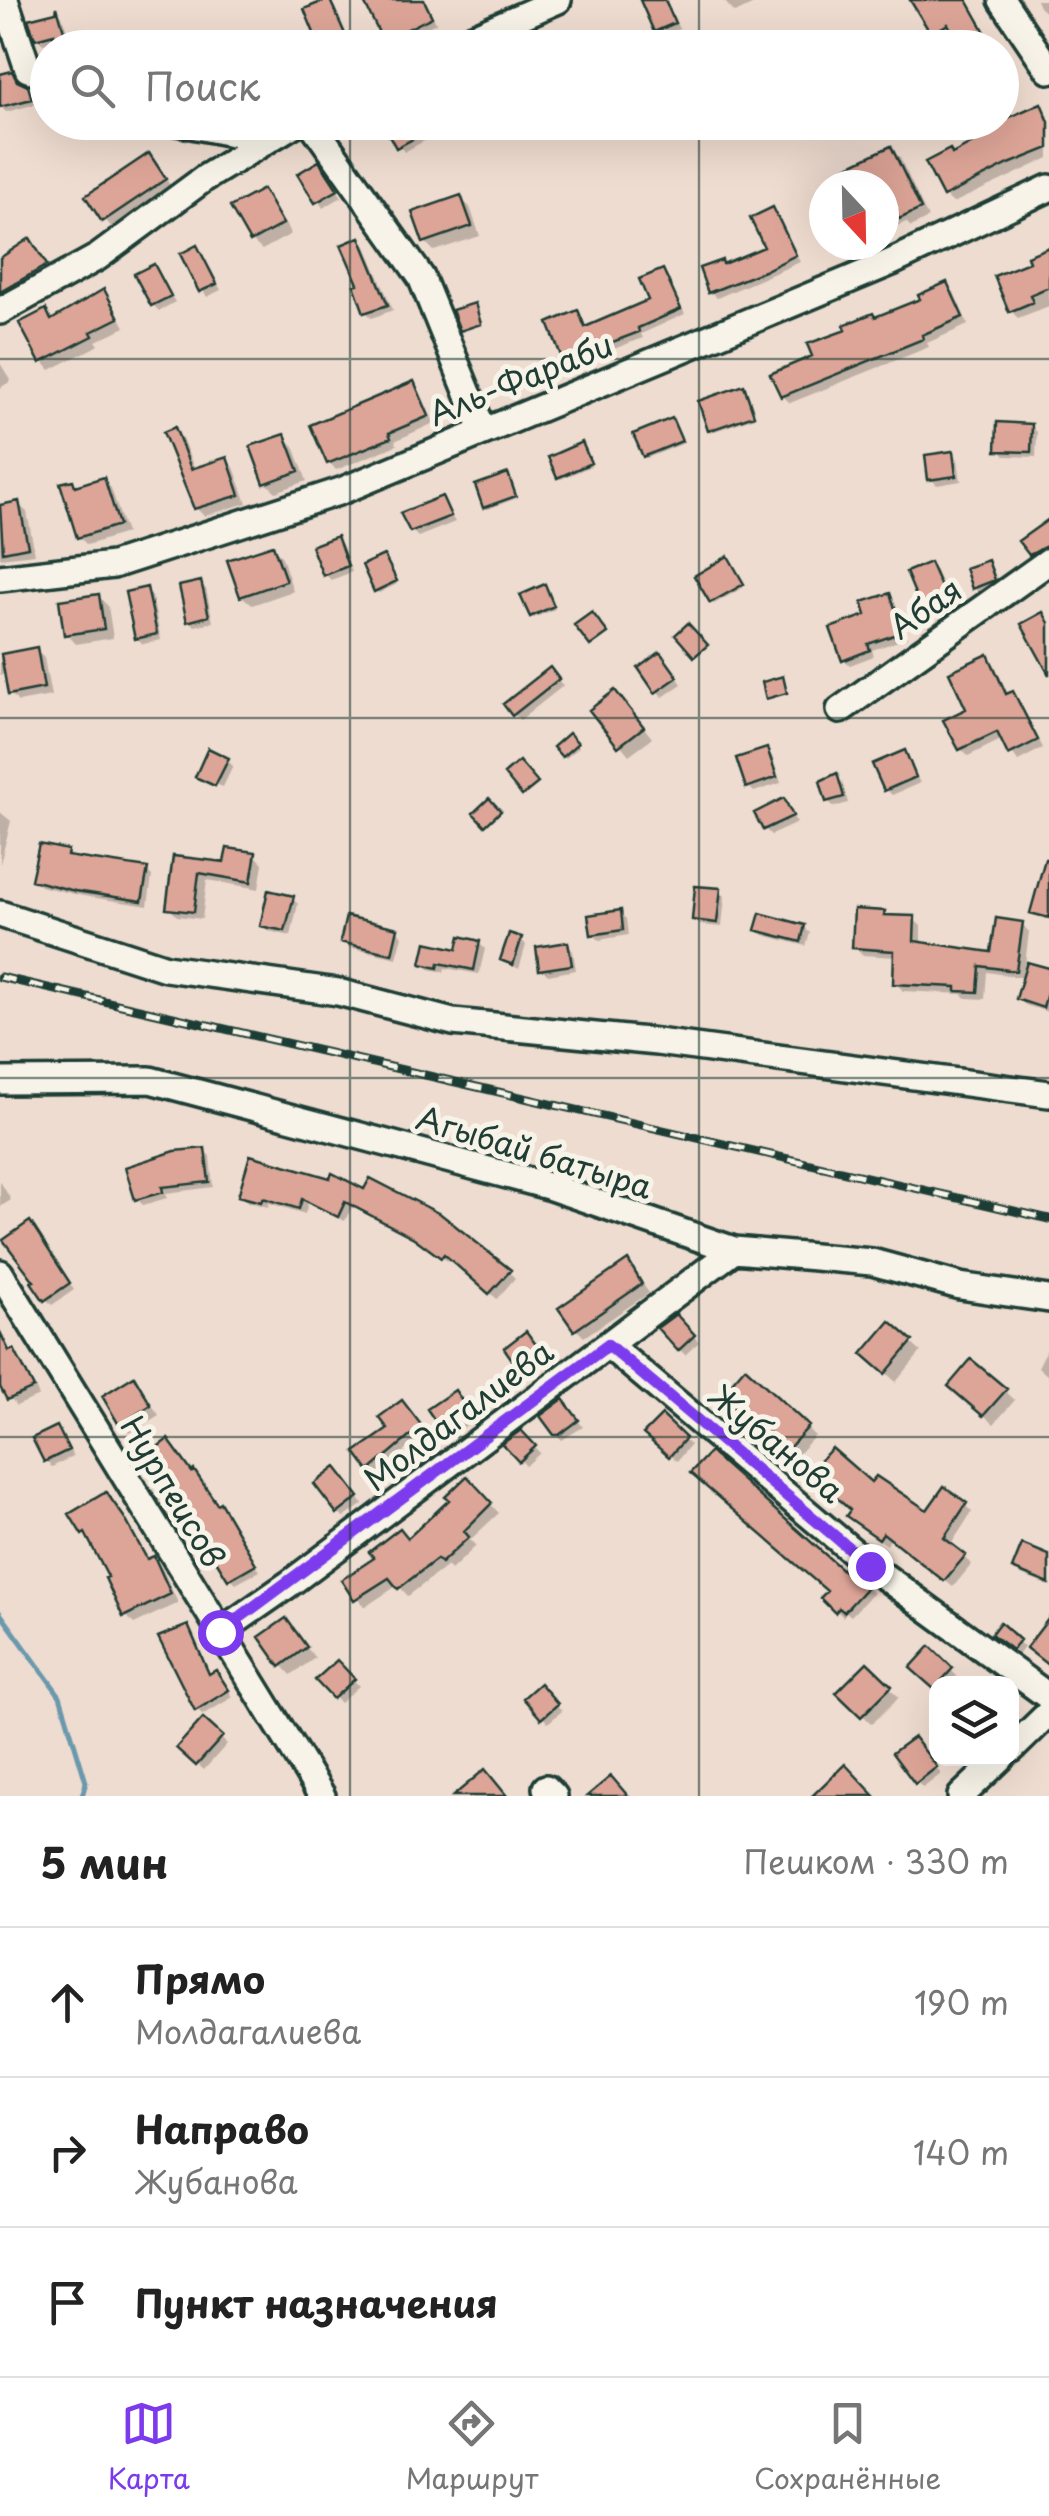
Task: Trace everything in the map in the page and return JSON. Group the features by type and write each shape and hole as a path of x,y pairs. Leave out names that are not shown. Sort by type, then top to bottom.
{"street":[{"path":"5,0 12,56"},
{"path":"489,30 558,0"},
{"path":"1002,0 1049,70"},
{"path":"0,311 98,257 205,178 267,140"},
{"path":"324,140 421,277 483,430"},
{"name":"Аль-Фараби","path":"0,578 113,565 341,491 892,262 1049,188"},
{"name":"Абая","path":"840,710 1049,561"},
{"path":"0,914 166,968 338,992 453,1022 657,1042 1049,1094"},
{"name":"Агыбай батыра","path":"0,1081 150,1080 548,1186 734,1250 872,1262 960,1286 1049,1300"},
{"name":"Молдагалиева","path":"220,1632 734,1250"},
{"name":"Нурпеисов","path":"0,1272 322,1796"},
{"name":"Жубанова","path":"608,1345 870,1566 1049,1697"},
{"path":"1019,1742 1049,1714"},
{"path":"961,1796 993,1766"}],"building":[{"path":"330,0 343,30 313,30 304,9"},
{"path":"363,0 424,0 432,17 405,30 378,30"},
{"path":"640,0 665,0 675,23 653,30"},
{"path":"910,0 967,0 984,30 951,30 948,24 929,30"},
{"path":"57,7 64,30 32,30 28,19 56,12"},
{"path":"12,71 17,81 28,86 30,100 0,107 0,74"},
{"path":"1041,103 1049,122 1049,148 943,197 925,162 978,140 1019,140 1019,113"},
{"path":"392,140 411,140 396,148"},
{"path":"891,146 921,209 899,219 899,170 844,168"},
{"path":"149,153 166,179 102,222 85,196"},
{"path":"319,161 338,190 315,203 297,174"},
{"path":"263,189 283,224 250,242 230,207"},
{"path":"461,195 472,226 423,243 412,212"},
{"path":"773,207 796,255 708,293 699,268 722,260 723,264 764,247 750,218"},
{"path":"360,237 388,305 364,313 354,285 358,284 341,245"},
{"path":"30,238 47,265 0,292 0,258"},
{"path":"197,245 217,284 199,292 180,254"},
{"path":"1049,247 1049,287 1030,295 1033,302 1009,312 994,276 1029,262 1027,256"},
{"path":"154,264 171,296 151,306 134,274"},
{"path":"663,269 681,309 638,328 639,332 563,361 548,323 578,310 585,327 648,300 639,279"},
{"path":"947,282 963,317 922,335 923,339 781,397 770,374 812,356 807,344 846,330 844,325 873,313 875,317 920,299 918,295"},
{"path":"104,289 119,318 40,363 19,323 46,309 51,320"},
{"path":"475,303 481,324 460,331 452,310"},
{"path":"414,381 429,416 389,433 391,438 327,464 310,425"},
{"path":"744,385 754,415 708,431 698,401"},
{"path":"672,418 682,441 643,457 633,434"},
{"path":"997,422 1032,424 1031,452 996,451"},
{"path":"175,427 191,469 227,457 240,495 194,509 163,432"},
{"path":"285,434 299,471 264,484 250,446"},
{"path":"582,442 591,463 557,478 548,457"},
{"path":"953,451 956,476 928,480 925,455"},
{"path":"508,473 516,496 483,508 475,485"},
{"path":"104,477 119,525 77,538 60,483 73,480 75,486"},
{"path":"442,496 451,516 410,532 400,513"},
{"path":"19,501 28,547 3,552 0,505"},
{"path":"1049,519 1049,545 1029,555 1018,541"},
{"path":"337,536 348,566 323,576 311,546"},
{"path":"273,545 286,581 240,597 227,560"},
{"path":"384,555 397,581 374,592 362,565"},
{"path":"728,556 744,584 710,603 694,576"},
{"path":"988,560 995,580 972,589 965,568"},
{"path":"930,562 945,596 920,606 906,572"},
{"path":"201,581 209,616 187,622 179,586"},
{"path":"545,584 554,606 530,617 520,595"},
{"path":"147,587 157,634 135,639 125,592"},
{"path":"890,593 903,632 868,644 870,650 842,661 830,628 866,615 862,602"},
{"path":"99,594 104,629 64,635 59,600"},
{"path":"592,612 608,633 590,646 574,625"},
{"path":"1043,612 1049,623 1049,675 1021,624"},
{"path":"688,623 708,645 694,657 675,635"},
{"path":"37,647 44,688 8,695 1,654"},
{"path":"660,652 678,677 655,693 638,668"},
{"path":"988,654 1006,694 1013,691 1038,740 1008,755 997,732 959,750 943,720 966,709 949,672"},
{"path":"550,667 559,679 512,716 503,704"},
{"path":"783,676 787,693 766,699 762,682"},
{"path":"615,690 644,727 618,747 589,710"},
{"path":"569,733 578,743 562,757 553,747"},
{"path":"208,748 229,758 215,786 195,777"},
{"path":"767,748 777,777 746,788 736,758"},
{"path":"905,750 916,777 884,791 872,764"},
{"path":"519,761 538,783 522,796 504,774"},
{"path":"837,773 844,797 826,802 820,781"},
{"path":"489,798 501,811 485,826 473,813"},
{"path":"784,798 793,816 763,830 754,813"},
{"path":"39,844 68,850 67,856 148,868 142,901 31,880"},
{"path":"227,848 256,852 251,882 199,873 194,912 166,909 173,856 224,862"},
{"path":"1045,859 1049,859 1049,918 1030,913"},
{"path":"695,886 721,888 717,923 692,920"},
{"path":"268,890 294,896 285,931 260,926"},
{"path":"854,909 915,916 914,941 991,952 996,918 1023,922 1016,971 980,966 978,992 893,984 894,951 852,948"},
{"path":"621,910 623,930 591,935 588,915"},
{"path":"760,913 805,925 801,942 755,930"},
{"path":"346,916 398,928 392,954 340,942"},
{"path":"509,933 522,937 513,965 500,960"},
{"path":"460,936 480,941 474,970 439,963 438,968 421,964 426,942 457,949"},
{"path":"568,942 572,965 539,970 536,947"},
{"path":"1027,962 1049,968 1043,1008 1016,999"},
{"path":"205,1148 209,1182 162,1187 163,1192 135,1200 125,1167 175,1151"},
{"path":"250,1155 330,1178 332,1173 364,1189 370,1178 442,1215 511,1270 489,1294 444,1254 441,1258 414,1238 345,1202 338,1217 302,1199 299,1209 263,1198 261,1202 238,1196"},
{"path":"30,1221 70,1283 44,1301 3,1240"},
{"path":"628,1260 642,1284 574,1331 558,1308"},
{"path":"676,1314 695,1335 678,1351 657,1328"},
{"path":"890,1321 913,1341 885,1374 862,1354"},
{"path":"526,1331 543,1354 520,1371 504,1348"},
{"path":"0,1332 9,1351 14,1349 34,1388 7,1400 0,1387"},
{"path":"971,1359 1007,1389 983,1416 948,1386"},
{"path":"745,1367 809,1426 788,1449 752,1417 748,1421 720,1396"},
{"path":"134,1376 151,1405 119,1425 102,1396"},
{"path":"455,1390 470,1413 442,1431 427,1409"},
{"path":"563,1399 579,1420 554,1435 540,1416"},
{"path":"402,1400 422,1426 369,1471 355,1452 388,1429 379,1417"},
{"path":"662,1415 686,1438 669,1457 643,1434"},
{"path":"57,1426 69,1450 44,1462 32,1438"},
{"path":"521,1430 536,1446 519,1462 502,1444"},
{"path":"168,1439 217,1504 220,1502 256,1564 228,1580 184,1509 181,1511 143,1458"},
{"path":"832,1448 871,1482 876,1476 927,1510 944,1486 967,1503 944,1538 966,1555 944,1581 883,1533 879,1539 846,1516 850,1510 809,1473"},
{"path":"710,1452 846,1573 849,1570 869,1585 844,1612 839,1608 835,1613 820,1598 827,1591 690,1473"},
{"path":"336,1467 359,1497 337,1514 314,1484"},
{"path":"467,1476 492,1503 464,1531 469,1537 441,1563 437,1559 398,1589 389,1578 354,1600 341,1580 374,1558 369,1552 400,1528 408,1538 449,1500 445,1497"},
{"path":"106,1492 147,1559 154,1556 171,1594 123,1617 85,1533 82,1535 69,1514"},
{"path":"1022,1544 1049,1555 1049,1584 1012,1569"},
{"path":"286,1618 307,1647 280,1667 259,1637"},
{"path":"1049,1618 1049,1666 1026,1648"},
{"path":"1000,1622 1020,1640 1012,1650 991,1634"},
{"path":"188,1625 209,1674 216,1670 229,1690 195,1711 158,1637"},
{"path":"930,1646 953,1668 946,1676 929,1676 929,1685 910,1668"},
{"path":"337,1660 355,1679 333,1699 315,1680"},
{"path":"867,1662 892,1686 861,1717 836,1693"},
{"path":"540,1683 558,1704 541,1719 523,1698"},
{"path":"203,1718 223,1736 196,1766 176,1748"},
{"path":"914,1737 929,1757 929,1766 937,1767 915,1784 892,1753"},
{"path":"845,1764 875,1796 812,1796"},
{"path":"485,1769 507,1796 453,1796"},
{"path":"611,1776 628,1796 587,1796"}],"waterway":[{"path":"0,1613 60,1696 86,1782 82,1796"}],"railway":[{"path":"0,977 1049,1219"}],"route":[{"path":"220,1632 608,1345 870,1566"}]}
